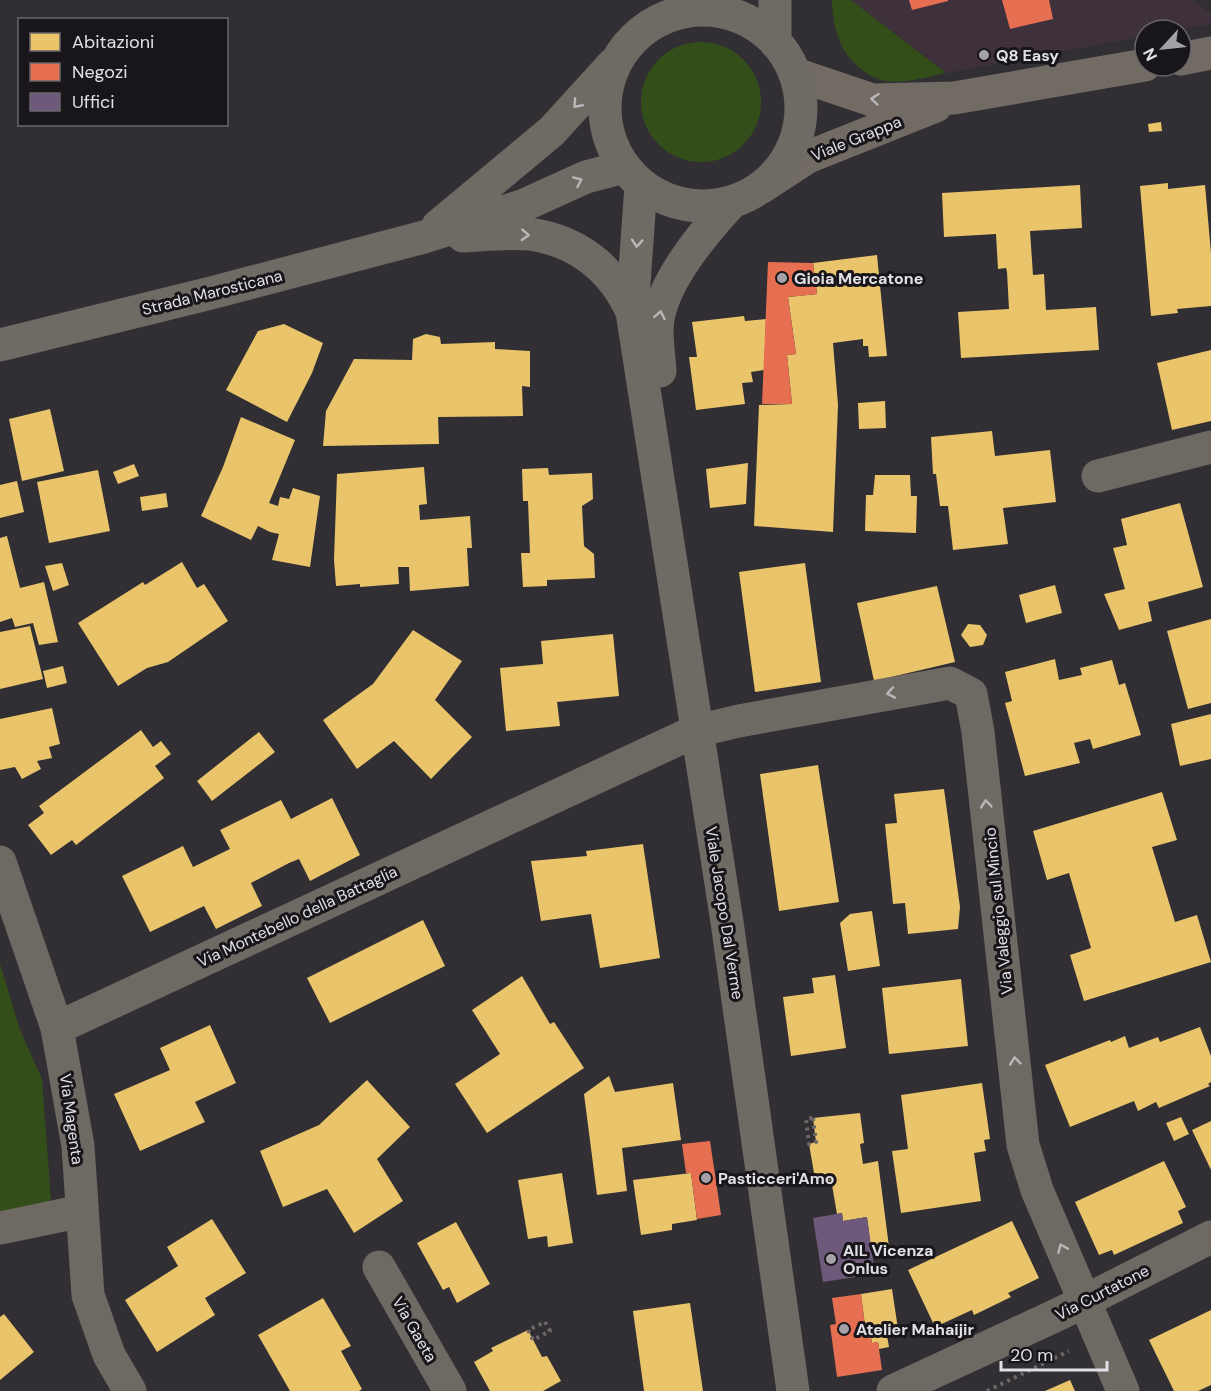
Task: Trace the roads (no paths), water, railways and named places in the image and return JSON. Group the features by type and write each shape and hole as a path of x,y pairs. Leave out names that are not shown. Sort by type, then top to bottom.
{"main road":[{"path":"652,24 677,13 704,10 721,12 754,25 776,42 795,74 801,104 797,136 784,164 762,187 732,202 700,207 669,201 633,176 611,142 605,115 607,87 617,61 632,40 676,0"},
{"path":"775,0 776,42"},
{"path":"1193,57 1211,53"},
{"name":"Strada Marosticana","path":"424,237 552,131 617,61"},
{"name":"Viale Grappa","path":"795,74 872,100 954,98 1133,67"},
{"name":"Viale Grappa","path":"762,187 808,157 954,98"},
{"name":"Strada Marosticana","path":"0,345 211,294 424,237 522,206 586,177 633,176"},
{"name":"Viale Jacopo Dal Verme","path":"633,176 632,312 727,922 793,1391"},
{"name":"Viale Jacopo Dal Verme","path":"652,435 661,381 657,334 659,311 671,284 705,232 732,202"},
{"name":"Strada Marosticana","path":"424,237 527,234 561,241 588,255 604,269 623,293 632,312"}],"street":[{"path":"1098,476 1211,447"},
{"name":"Via Valeggio sul Mincio","path":"696,731 950,682 971,694 978,732 1023,1145 1037,1190 1123,1391"},
{"name":"Via Montebello della Battaglia","path":"57,1028 696,731"},
{"path":"0,862 57,1028"},
{"name":"Via Magenta","path":"57,1028 78,1146 88,1295 109,1355 130,1391"},
{"path":"0,1228 82,1211"},
{"name":"Via Curtatone","path":"893,1391 1085,1302 1211,1237"},
{"name":"Via Gaeta","path":"379,1267 450,1391"}],"place":[{"name":"Q8 Easy","path":"984,55"},
{"name":"Gioia Mercatone","path":"782,278"},
{"name":"Pasticceri'Amo","path":"706,1178"},
{"name":"AIL Vicenza Onlus","path":"831,1259"},
{"name":"Atelier Mahaijir","path":"844,1329"}]}
